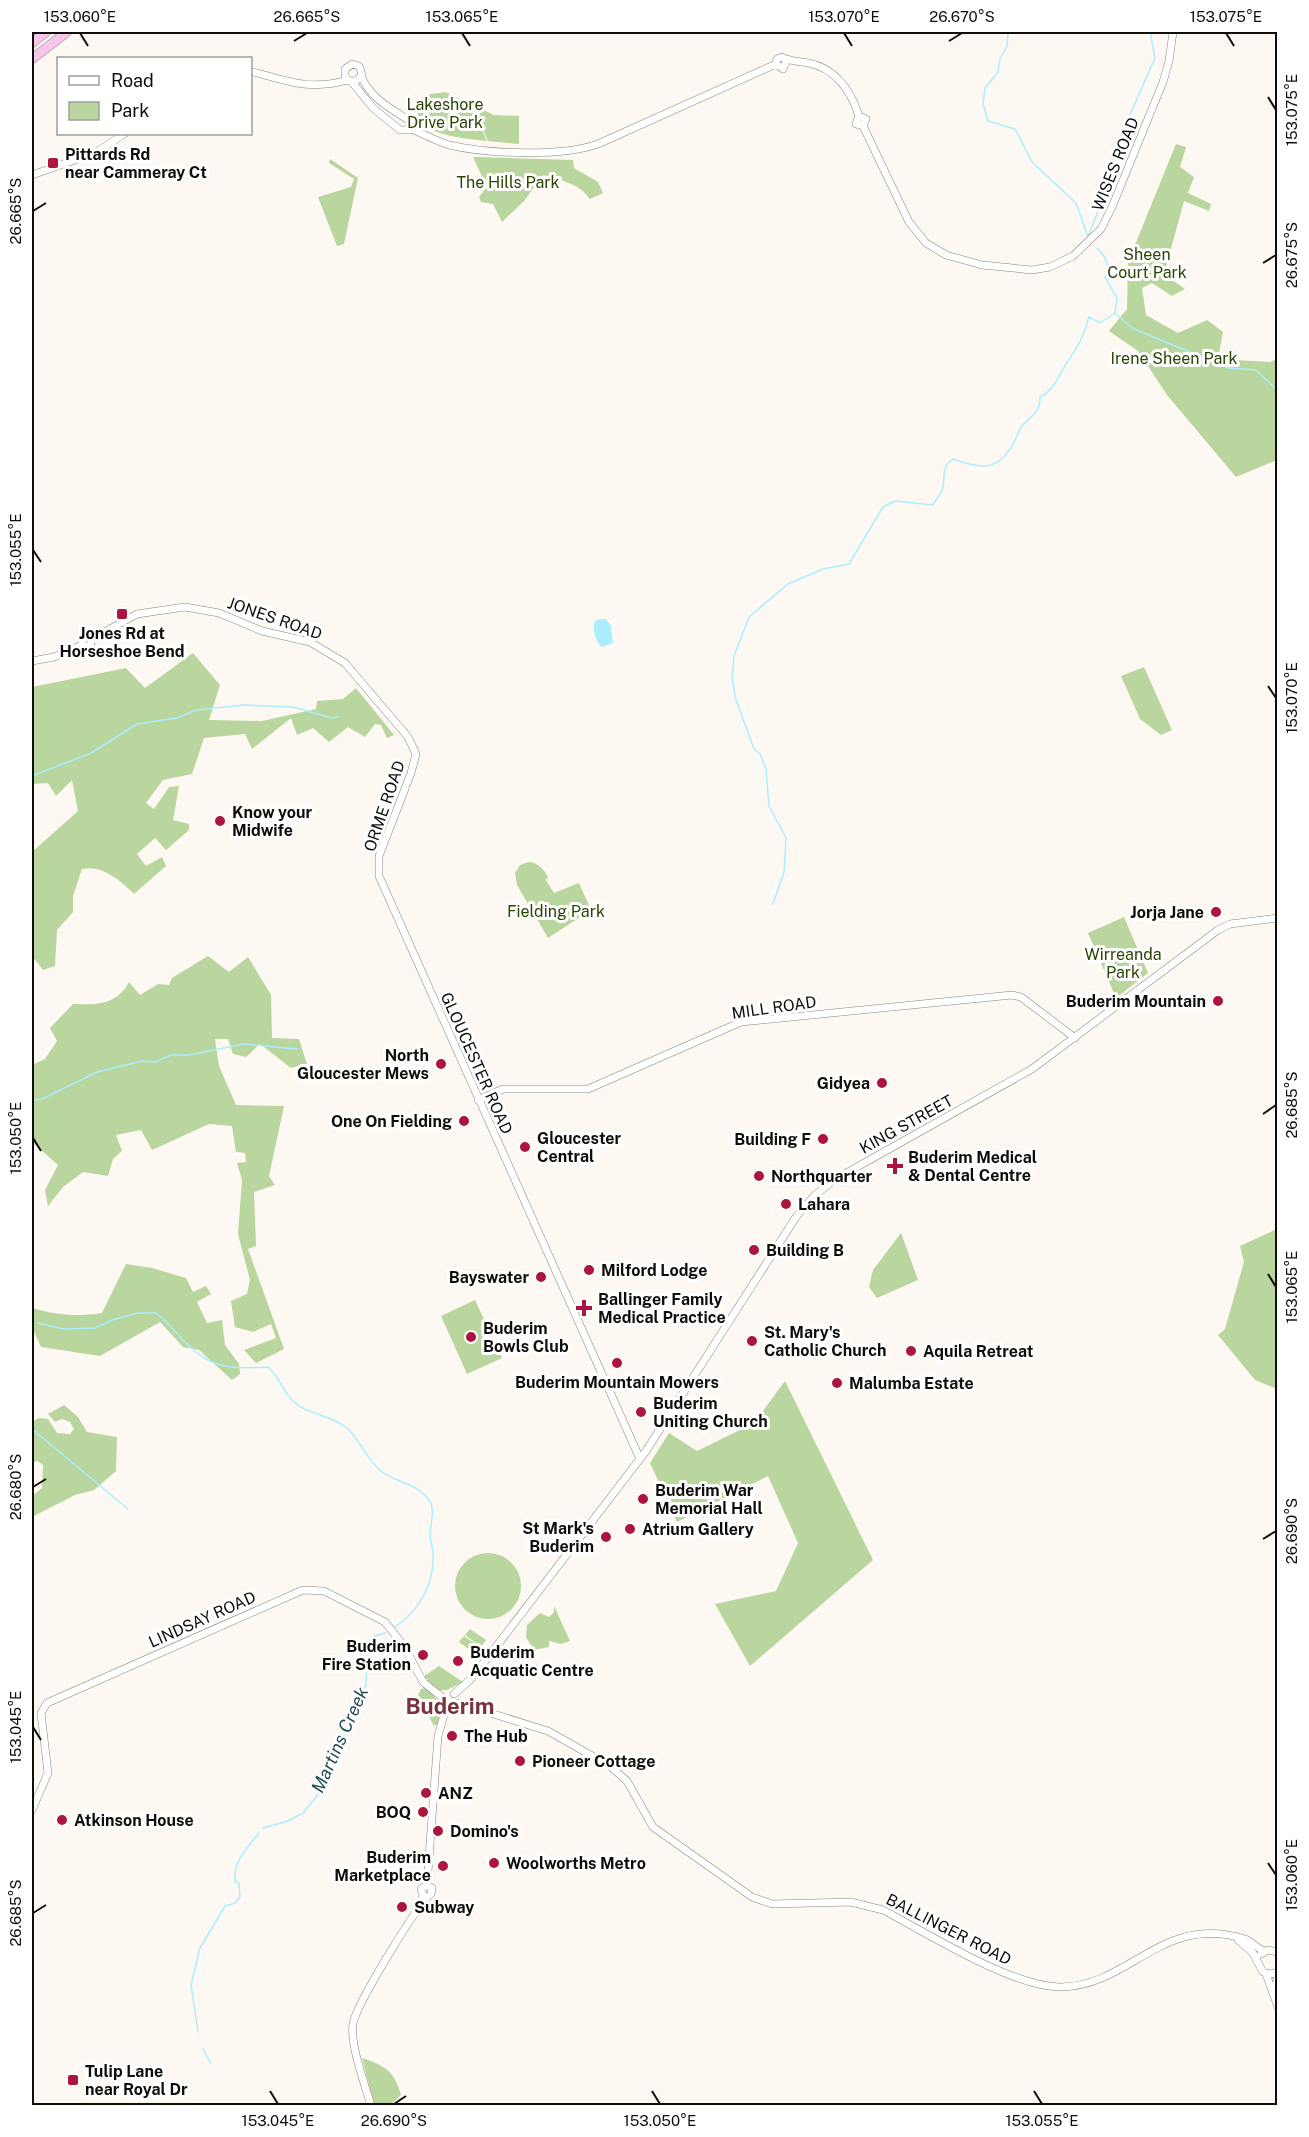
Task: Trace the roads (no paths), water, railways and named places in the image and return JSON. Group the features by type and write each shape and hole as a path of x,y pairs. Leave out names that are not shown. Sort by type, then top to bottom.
{"highway":[{"path":"32,43 46,32"},
{"path":"32,59 67,32"}],"street":[{"name":"WISES ROAD","path":"410,128 446,144 461,147 550,153 571,151 598,144 776,64 783,69 787,60 808,63 831,73 846,88 859,116 866,119 863,126 916,232 934,249 1007,269 1041,269 1073,256 1094,238 1113,207 1163,82 1173,32"},
{"path":"355,64 361,69 361,76 373,94 403,118 410,121 410,128 404,132 373,108 347,78 346,67 355,64"},
{"path":"252,71 322,86 347,78 358,80 361,76"},
{"path":"398,126 403,118"},
{"path":"32,175 95,153 122,135"},
{"name":"JONES ROAD","path":"32,661 54,657 82,645 90,647 92,639 137,614 185,607 219,613 262,631 309,642 335,655 356,672 414,745"},
{"name":"ORME ROAD","path":"379,876 379,856 415,763 414,745"},
{"name":"GLOUCESTER ROAD","path":"379,876 640,1459"},
{"name":"KING STREET","path":"454,1694 489,1656 640,1459 673,1412 796,1217 813,1197 832,1181 1032,1069 1218,930 1230,924 1278,918"},
{"name":"MILL ROAD","path":"478,1100 503,1089 588,1089 741,1022 1012,995 1020,997 1075,1038"},
{"name":"LINDSAY ROAD","path":"32,1810 49,1770 41,1713 47,1702 303,1590 324,1591 385,1622 404,1646 423,1682 442,1697"},
{"path":"447,1693 454,1694 458,1703 452,1709 446,1708 441,1704 442,1697 447,1693"},
{"name":"BALLINGER ROAD","path":"458,1703 548,1731 610,1766 627,1780 653,1827 752,1897 783,1905 838,1902 864,1904 883,1910 1004,1972 1034,1984 1061,1987 1086,1983 1176,1938 1204,1934 1233,1937 1245,1939 1264,1951"},
{"path":"370,2106 354,2042 354,2019 363,2000 426,1896 421,1889 427,1885 438,1736 446,1708"},
{"path":"1233,1937 1249,1948 1266,1974 1277,2005"},
{"path":"1258,1964 1258,1958 1264,1951 1278,1952"},
{"path":"1266,1974 1278,1972"},
{"path":"1277,2005 1274,1981 1278,1972"}],"water":[{"path":"606,619 611,626 613,643 602,647 594,632 595,621"}],"waterway":[{"path":"1008,32 1007,46 1000,59 998,72 985,88 983,104 988,121 1015,129 1032,162 1076,203 1088,237"},
{"path":"1088,237 1104,196 1113,153 1155,58 1150,32"},
{"path":"773,904 784,872 786,838 769,806 766,768 760,754 754,749 736,700 732,679 734,656 749,617 788,584 823,569 849,564 883,507 895,501 933,505 942,489 946,468 953,459 980,466 987,466 1001,460 1021,427 1037,411 1040,397 1053,386 1077,347 1089,317 1100,323 1115,313 1117,298 1105,277 1107,268 1105,258 1097,248"},
{"path":"1115,313 1132,328 1228,368 1256,370 1278,391"},
{"path":"32,776 91,753 137,724 177,718 196,710 244,705 293,707 332,718 339,717"},
{"path":"32,1100 42,1099 97,1072 142,1061 155,1062 171,1055 189,1055 244,1044 297,1049"},
{"name":"Martins Creek","path":"38,1323 64,1329 95,1328 112,1320 138,1313 156,1313 195,1352 224,1366 268,1367 298,1405 342,1424 348,1429 382,1472 419,1490 429,1500 432,1508 430,1535 433,1564 428,1585 411,1613 395,1627"},
{"path":"32,1429 128,1509"},
{"name":"Martins Creek","path":"263,1828 288,1821 303,1813 320,1792 366,1685 367,1643 374,1636 386,1633"},
{"name":"Martins Creek","path":"198,2032 191,1985 200,1948 225,1906 235,1903 240,1897 239,1883 235,1882 236,1868 242,1855 259,1833"},
{"name":"Martins Creek","path":"203,2049 211,2064"}],"place":[{"name":"Pittards Rd near Cammeray Ct","path":"53,163"},
{"name":"Jones Rd at Horseshoe Bend","path":"122,614"},
{"name":"Know your Midwife","path":"220,821"},
{"name":"Jorja Jane","path":"1216,912"},
{"name":"Buderim Mountain","path":"1218,1001"},
{"name":"North Gloucester Mews","path":"441,1064"},
{"name":"Gidyea","path":"882,1083"},
{"name":"One On Fielding","path":"464,1121"},
{"name":"Building F","path":"823,1139"},
{"name":"Gloucester Central","path":"525,1147"},
{"name":"Buderim Medical & Dental Centre","path":"895,1166"},
{"name":"Northquarter","path":"759,1176"},
{"name":"Lahara","path":"786,1204"},
{"name":"Building B","path":"754,1250"},
{"name":"Milford Lodge","path":"589,1270"},
{"name":"Bayswater","path":"541,1277"},
{"name":"Ballinger Family Medical Practice","path":"584,1308"},
{"name":"Buderim Bowls Club","path":"471,1337"},
{"name":"St. Mary's Catholic Church","path":"752,1341"},
{"name":"Aquila Retreat","path":"911,1351"},
{"name":"Buderim Mountain Mowers","path":"617,1363"},
{"name":"Malumba Estate","path":"837,1383"},
{"name":"Buderim Uniting Church","path":"641,1412"},
{"name":"Buderim War Memorial Hall","path":"643,1499"},
{"name":"Atrium Gallery","path":"630,1529"},
{"name":"St Mark's Buderim","path":"606,1537"},
{"name":"Buderim Fire Station","path":"423,1655"},
{"name":"Buderim Acquatic Centre","path":"458,1661"},
{"name":"The Hub","path":"452,1736"},
{"name":"Pioneer Cottage","path":"520,1761"},
{"name":"ANZ","path":"426,1793"},
{"name":"BOQ","path":"423,1812"},
{"name":"Atkinson House","path":"62,1820"},
{"name":"Domino's","path":"438,1831"},
{"name":"Woolworths Metro","path":"494,1863"},
{"name":"Buderim Marketplace","path":"443,1866"},
{"name":"Subway","path":"402,1907"},
{"name":"Tulip Lane near Royal Dr","path":"73,2080"}],"district":[{"name":"Buderim","path":"450,1706"}],"park label":[{"name":"Lakeshore Drive Park","path":"445,113"},
{"name":"The Hills Park","path":"508,182"},
{"name":"Sheen Court Park","path":"1147,263"},
{"name":"Irene Sheen Park","path":"1174,358"},
{"name":"Fielding Park","path":"556,911"},
{"name":"Wirreanda Park","path":"1123,963"}]}
